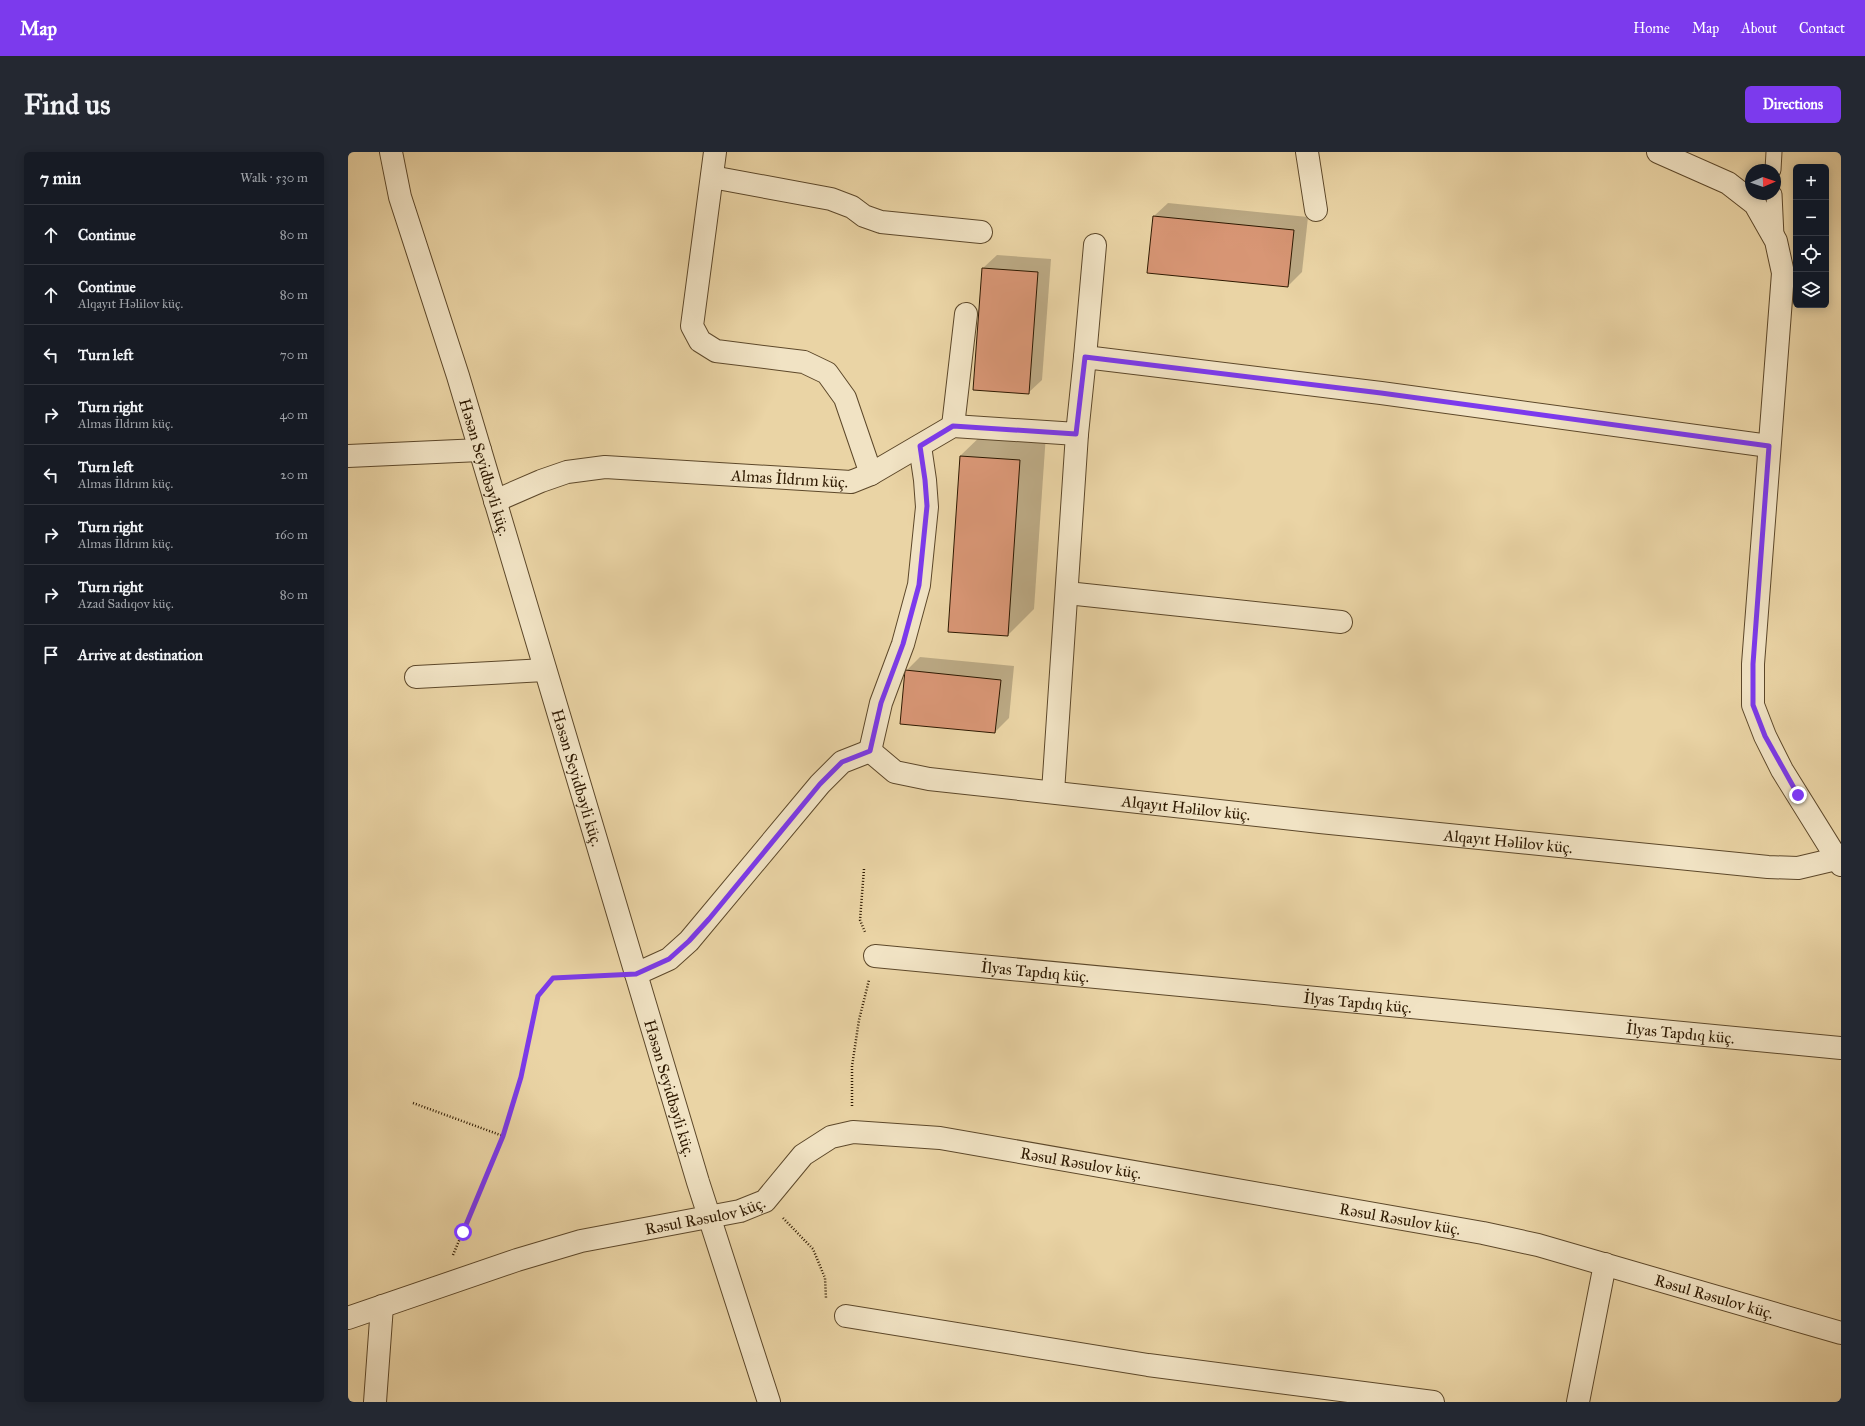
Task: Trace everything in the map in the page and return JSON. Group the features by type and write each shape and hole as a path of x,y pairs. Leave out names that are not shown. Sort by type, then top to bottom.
{"street":[{"name":"Həsən Seyidbəyli küç.","path":"391,152 400,197 480,450 709,1217 770,1402"},
{"path":"715,152 692,326 700,341 716,351 804,362 826,373 844,398 871,474"},
{"path":"1307,152 1316,210"},
{"path":"1658,152 1728,183 1755,204 1776,241 1783,273 1753,664 1753,705 1765,736 1782,770 1839,862"},
{"path":"712,177 831,199 852,207 864,216 881,222 981,232"},
{"path":"1053,792 1067,593 1076,434 1085,357 1095,244"},
{"path":"966,314 953,426 1076,434"},
{"path":"1085,357 1381,393 1769,446"},
{"name":"Almas İldrım küç.","path":"495,501 566,472 605,467 851,482 871,474 953,426"},
{"path":"636,974 669,959 689,941 820,784 842,762 870,751 881,703 903,644 919,585 927,506 920,446"},
{"path":"348,456 480,450"},
{"path":"1067,593 1341,622"},
{"path":"416,677 545,670"},
{"name":"Alqayıt Həlilov küç.","path":"870,751 895,772 929,779 1320,822 1768,867 1798,868 1839,862"},
{"name":"İlyas Tapdıq küç.","path":"875,956 1841,1048"},
{"name":"Rəsul Rəsulov küç.","path":"348,1318 517,1260 581,1241 709,1217 740,1210 765,1201 803,1155 831,1137 853,1132 940,1138 1483,1233 1538,1245 1841,1333"},
{"path":"1578,1402 1606,1264"},
{"path":"375,1402 382,1306"},
{"path":"846,1316 1148,1365 1433,1402"}],"lane":[{"path":"1773,164 1774,152"},
{"path":"1774,200 1776,241"}],"path":[{"path":"853,1132 852,1066 859,1020 875,956 860,920 864,869"},
{"path":"440,1286 503,1136 521,1077 538,996 553,978 636,974"},
{"path":"413,1103 503,1136"},
{"path":"765,1201 813,1249 825,1278 827,1301 831,1312 846,1316"}],"building":[{"path":"1153,216 1294,230 1288,287 1147,273"},
{"path":"982,268 1038,272 1029,394 973,390"},
{"path":"960,456 1020,460 1008,636 948,632"},
{"path":"905,670 1001,680 995,733 900,724"}],"route":[{"path":"463,1232 503,1136 521,1077 538,996 553,978 586,975 636,974 669,959 689,941 709,919 820,784 842,762 870,751 881,703 903,644 919,585 927,506 920,446 953,426 1076,434 1085,357 1381,393 1769,446 1753,664 1753,705 1765,736 1782,770 1798,795"}]}
